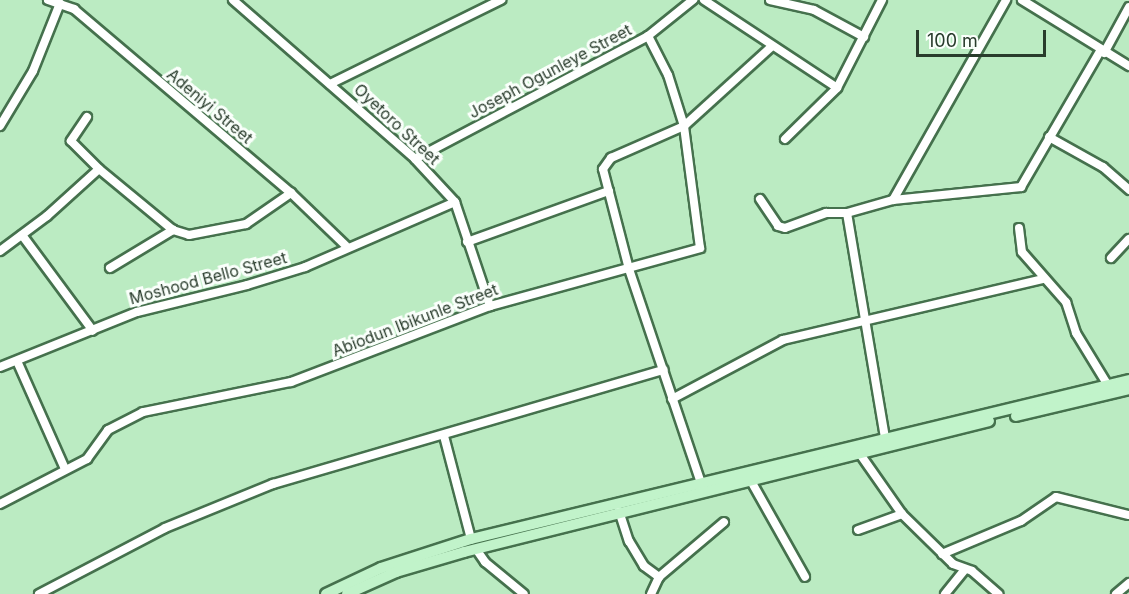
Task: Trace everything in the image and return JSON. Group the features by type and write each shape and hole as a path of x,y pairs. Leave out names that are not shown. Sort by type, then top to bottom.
{"main road":[{"path":"326,594 390,565 703,487 751,481 861,454 922,436 1054,404 1129,380"},
{"path":"347,594 396,572 474,544 619,511 885,438 1129,389"}],"street":[{"name":"Adeniyi Street","path":"48,0 74,9 291,193 346,246"},
{"name":"Oyetoro Street","path":"233,0 415,159 455,202 490,306"},
{"path":"330,84 501,0"},
{"name":"Joseph Ogunleye Street","path":"415,159 648,36 693,0"},
{"path":"704,0 771,47 836,87"},
{"path":"770,0 814,10 864,37"},
{"path":"785,139 836,87 882,0"},
{"path":"893,200 1006,0"},
{"path":"1022,0 1102,52 1129,66"},
{"path":"0,126 33,71 60,3"},
{"path":"760,199 781,228 826,213 847,213 893,200 1021,187 1129,7"},
{"path":"648,36 668,75 684,126"},
{"path":"703,487 629,269 603,169 611,158 684,126 771,47"},
{"path":"87,117 71,141 99,169 173,230 189,236 234,228 256,219 291,193"},
{"name":"Abiodun Ibikunle Street","path":"0,504 87,459 108,430 143,412 291,382 490,306 697,250 702,245 684,126"},
{"path":"1049,137 1103,167 1129,190"},
{"path":"0,251 99,169"},
{"path":"467,242 609,191"},
{"name":"Moshood Bello Street","path":"0,367 137,312 305,267 346,246 455,202"},
{"path":"847,213 885,438"},
{"path":"1019,228 1022,252 1066,302 1076,333 1109,387"},
{"path":"110,268 173,230"},
{"path":"22,235 93,330"},
{"path":"1111,258 1129,239"},
{"path":"672,399 783,340 864,323 1044,279"},
{"path":"17,361 65,469"},
{"path":"39,594 165,528 273,484 664,370"},
{"path":"444,436 474,544 484,562 524,594"},
{"path":"861,454 902,514 942,554 999,594"},
{"path":"751,481 805,577"},
{"path":"942,554 1021,521 1056,497 1129,515"},
{"path":"619,511 629,541 644,566 659,577"},
{"path":"858,530 902,514"},
{"path":"651,594 659,577 724,522"},
{"path":"945,594 965,569"},
{"path":"1116,594 1129,583"}]}
